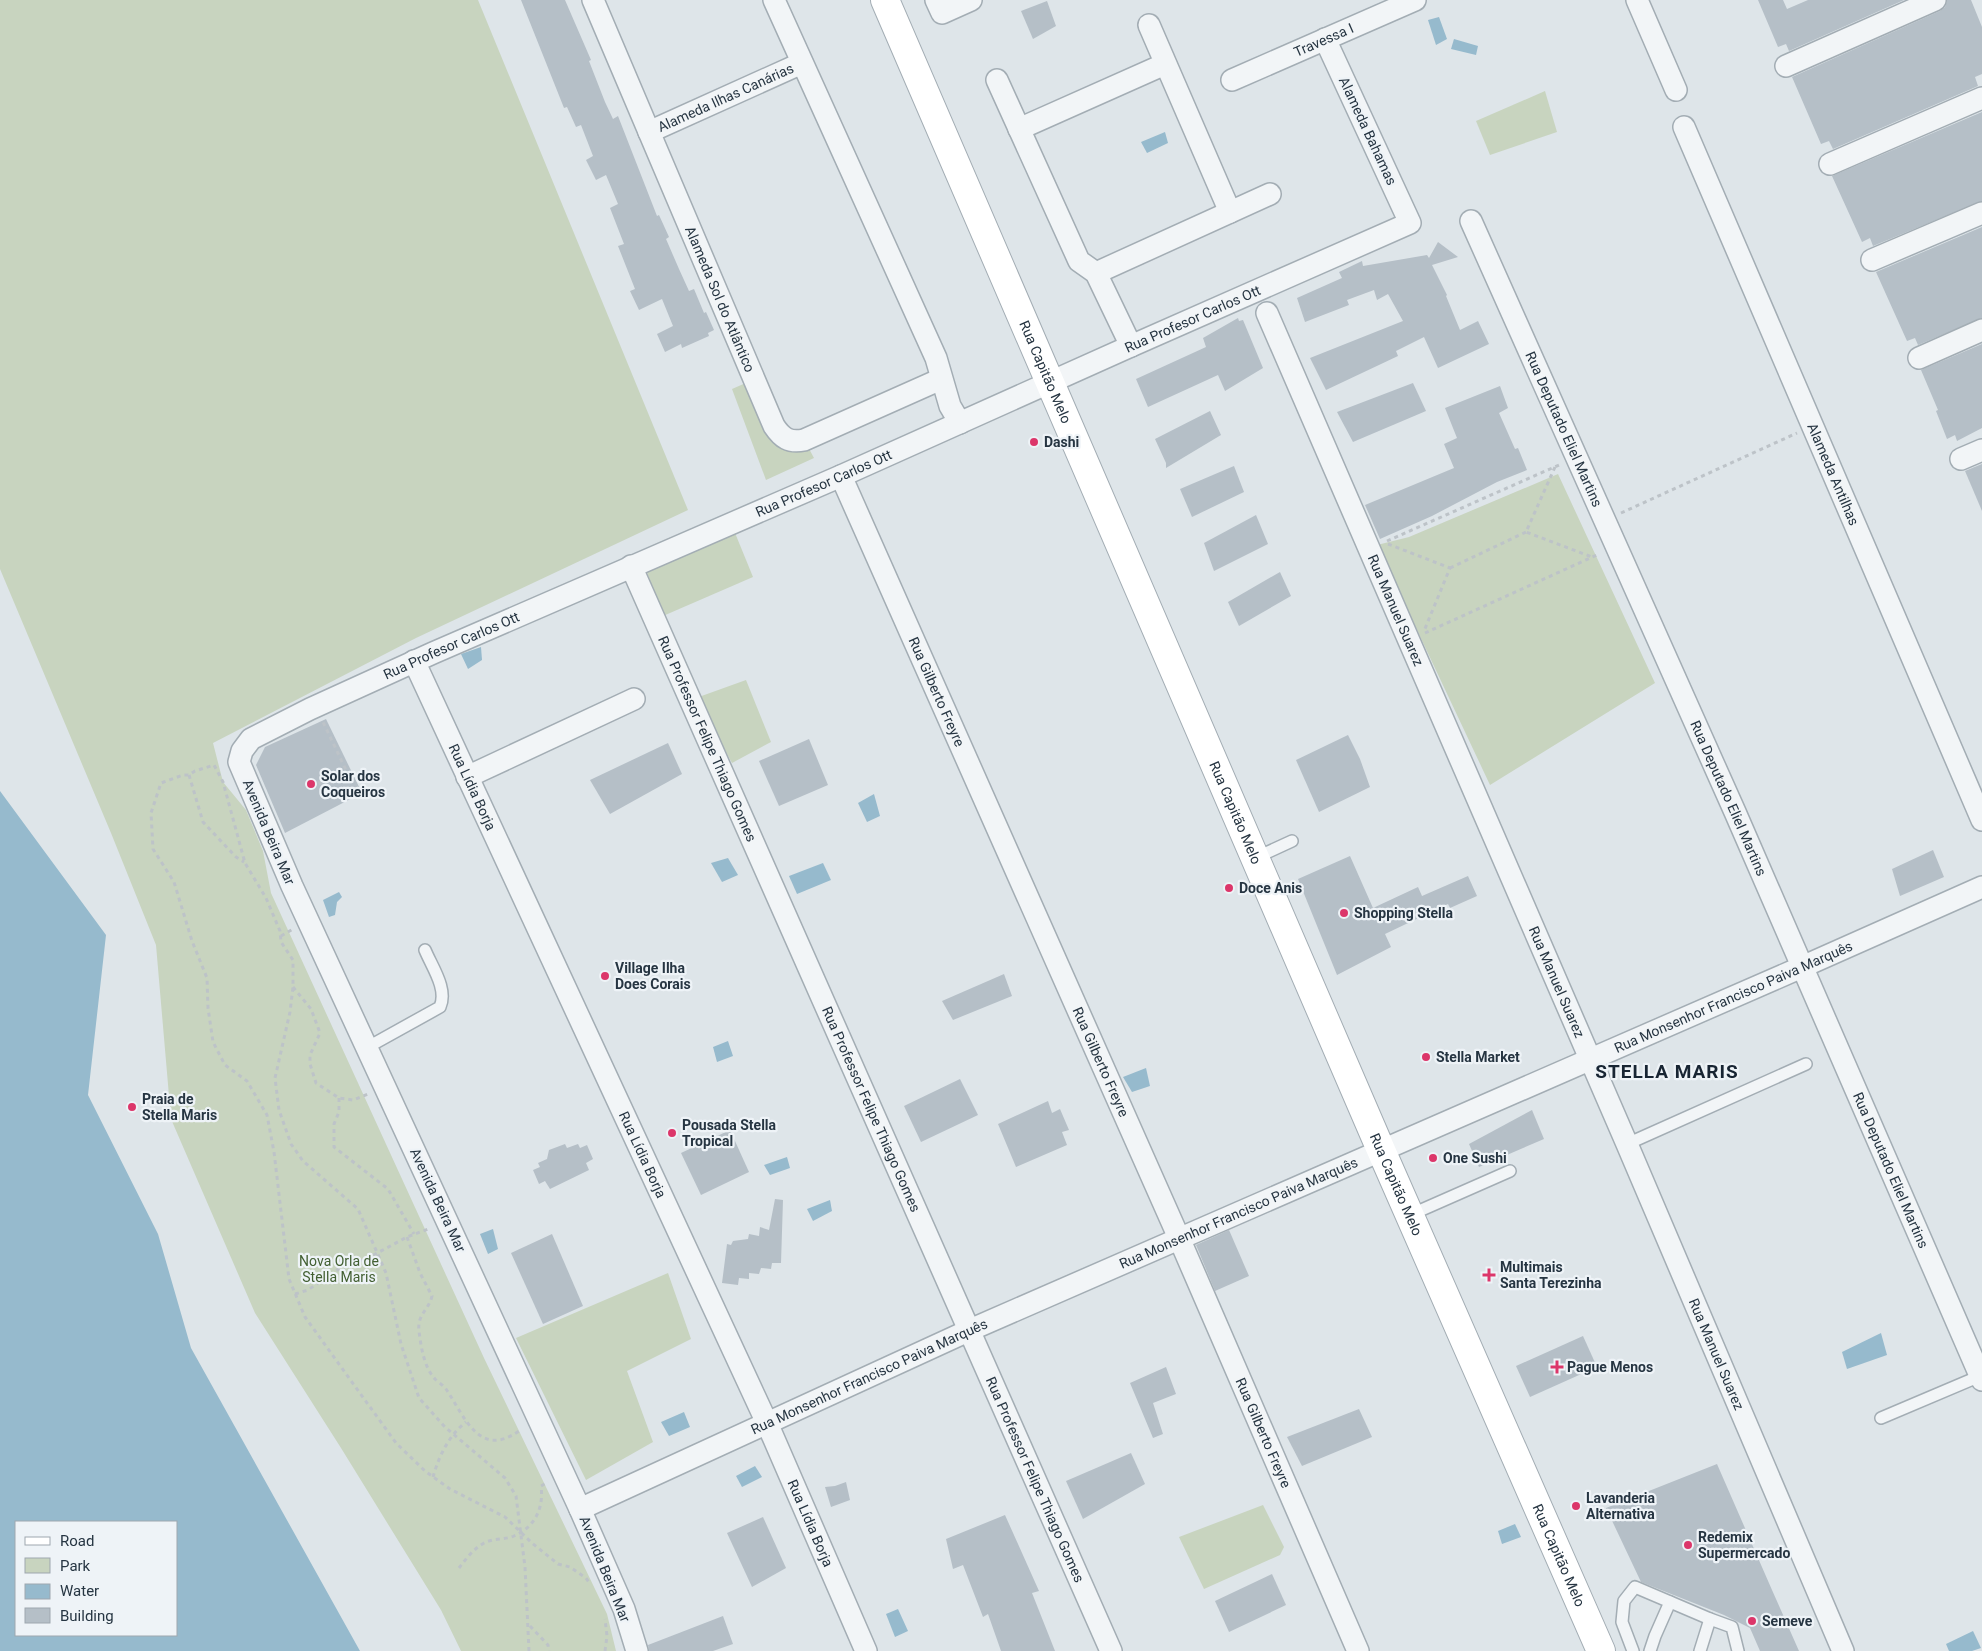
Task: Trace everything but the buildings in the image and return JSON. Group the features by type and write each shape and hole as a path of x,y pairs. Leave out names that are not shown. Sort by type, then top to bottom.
{"main road":[{"name":"Rua Capitão Melo","path":"885,0 1381,1150 1601,1651"}],"street":[{"name":"Alameda Sol do Atlântico","path":"593,0 774,426 786,440 795,442 804,440 941,379"},
{"path":"774,0 936,358 950,406 960,423"},
{"path":"936,0 942,13 971,0"},
{"name":"Travessa I","path":"1232,80 1415,0"},
{"path":"1636,0 1676,90"},
{"path":"1786,66 1936,0"},
{"path":"1148,25 1230,212"},
{"name":"Alameda Bahamas","path":"1325,39 1410,224"},
{"name":"Alameda Ilhas Canárias","path":"649,132 802,63"},
{"path":"1019,129 1165,64"},
{"path":"997,80 1079,261 1096,272 1131,346"},
{"path":"1830,164 1982,98"},
{"name":"Alameda Antilhas","path":"1684,127 1982,820"},
{"path":"1096,272 1270,194"},
{"path":"1872,260 1982,212"},
{"name":"Rua Deputado Eliel Martins","path":"1471,221 1735,812 1981,1378"},
{"name":"Rua Profesor Carlos Ott","path":"242,751 251,739 414,661 841,476 1410,224"},
{"name":"Rua Manuel Suarez","path":"1267,313 1627,1144 1843,1651"},
{"path":"1920,358 1982,330"},
{"path":"1961,459 1982,450"},
{"name":"Rua Gilberto Freyre","path":"841,476 1179,1238 1358,1651"},
{"name":"Rua Professor Felipe Thiago Gomes","path":"631,566 1111,1651"},
{"name":"Rua Lídia Borja","path":"414,661 767,1423 866,1651"},
{"path":"467,777 634,699"},
{"name":"Avenida Beira Mar","path":"242,751 239,762 292,886 564,1473 624,1609 637,1651"},
{"name":"Rua Monsenhor Francisco Paiva Marquês","path":"580,1509 970,1330 1982,887"}],"lane":[{"path":"1255,858 1292,841"},
{"path":"368,1047 440,1007 444,998 442,989 425,950"},
{"path":"1627,1144 1806,1064"},
{"path":"1410,1215 1510,1171"},
{"path":"1881,1418 1981,1378"},
{"path":"1633,1651 1622,1622 1624,1601 1635,1587 1710,1620 1732,1627 1738,1651"},
{"path":"1650,1651 1670,1602"},
{"path":"1700,1651 1710,1620"}],"path":[{"path":"1604,520 1812,427"},
{"path":"1450,568 1385,542 1576,457"},
{"path":"1555,466 1526,532 1450,568 1423,634 1616,547"},
{"path":"1526,532 1592,558"},
{"path":"319,781 322,787 346,776 346,770 322,719"},
{"path":"530,1651 530,1625 521,1532 516,1496 505,1478 454,1434 419,1398 402,1344 386,1272 358,1209 303,1161 291,1144 279,1110 275,1078 290,1012 293,987 293,960 281,942 280,931 266,898 245,863 223,782 214,765 195,771 190,775 183,775 161,783 151,813 153,848 174,882 192,940 207,978 208,1008 213,1042 225,1065 247,1081 267,1115 274,1152 289,1279 305,1318 396,1442 433,1477 450,1489 505,1518 521,1532 532,1543 558,1564 570,1567 586,1578 591,1585"},
{"path":"190,775 204,822 236,857 245,863"},
{"path":"293,987 311,1009 320,1033 310,1055 310,1064 316,1083 339,1098 353,1100 370,1093"},
{"path":"339,1098 339,1112 334,1124 334,1147 388,1189 414,1234"},
{"path":"295,1294 308,1290 338,1270 368,1258 406,1237 448,1222"},
{"path":"406,1237 420,1273 432,1296 419,1320 419,1330 427,1367 434,1378 445,1388 471,1429 481,1437 495,1441 509,1437 519,1431"},
{"path":"433,1477 442,1452 454,1434 466,1422"},
{"path":"459,1568 482,1544 501,1538 513,1537 534,1522 543,1497 541,1486 564,1473"},
{"path":"605,1616 607,1636 605,1651"},
{"path":"530,1625 548,1645 549,1651"}],"green space":[{"name":"Nova Orla de Stella Maris","path":"0,0 478,0 688,510 416,638 213,743 223,782 246,810 263,851 271,893 484,1358 607,1614 616,1651 461,1651 441,1610 255,1313 171,1119 156,945 0,569"},
{"path":"1545,91 1557,132 1490,155 1476,121"},
{"path":"748,382 779,444 807,445 814,458 766,480 732,389"},
{"path":"1558,474 1655,683 1490,785 1377,545 1409,537"},
{"path":"733,528 753,577 663,616 645,567"},
{"path":"746,680 771,742 732,763 696,698"},
{"path":"668,1273 691,1339 627,1371 653,1442 586,1480 516,1338"},
{"path":"1263,1505 1284,1547 1280,1555 1204,1589 1179,1537"}],"water":[{"path":"1439,17 1447,39 1436,45 1428,20"},
{"path":"1454,39 1478,46 1476,55 1451,49"},
{"path":"1165,132 1168,143 1147,153 1141,142"},
{"path":"481,647 482,660 468,669 461,654"},
{"path":"0,791 106,935 88,1095 158,1234 191,1348 360,1651 0,1651"},
{"path":"874,794 880,816 867,822 858,803"},
{"path":"728,858 738,875 722,882 711,863"},
{"path":"823,863 831,880 797,894 789,876"},
{"path":"339,892 342,897 337,902 335,915 329,917 323,900"},
{"path":"728,1041 733,1056 717,1062 713,1047"},
{"path":"1146,1068 1150,1086 1132,1092 1123,1077"},
{"path":"787,1157 790,1168 770,1175 764,1165"},
{"path":"830,1200 832,1211 813,1221 807,1209"},
{"path":"493,1229 498,1249 488,1254 480,1234"},
{"path":"1881,1333 1887,1355 1847,1369 1842,1352"},
{"path":"684,1412 690,1427 669,1436 661,1422"},
{"path":"755,1466 762,1477 742,1487 736,1476"},
{"path":"1515,1524 1521,1537 1502,1544 1498,1531"},
{"path":"898,1609 908,1631 895,1637 886,1614"},
{"path":"1973,1631 1981,1648 1972,1651 1949,1651 1946,1644"}],"place":[{"name":"Dashi","path":"1034,442"},
{"name":"Solar dos Coqueiros","path":"311,784"},
{"name":"Doce Anis","path":"1229,888"},
{"name":"Shopping Stella","path":"1344,913"},
{"name":"Village Ilha Does Corais","path":"605,976"},
{"name":"Stella Market","path":"1426,1057"},
{"name":"Praia de Stella Maris","path":"132,1107"},
{"name":"Pousada Stella Tropical","path":"672,1133"},
{"name":"One Sushi","path":"1433,1158"},
{"name":"Multimais Santa Terezinha","path":"1489,1275"},
{"name":"Pague Menos","path":"1557,1367"},
{"name":"Lavanderia Alternativa","path":"1576,1506"},
{"name":"Redemix Supermercado","path":"1688,1545"},
{"name":"Semeve","path":"1752,1621"}],"district":[{"name":"STELLA MARIS","path":"1667,1071"}]}
